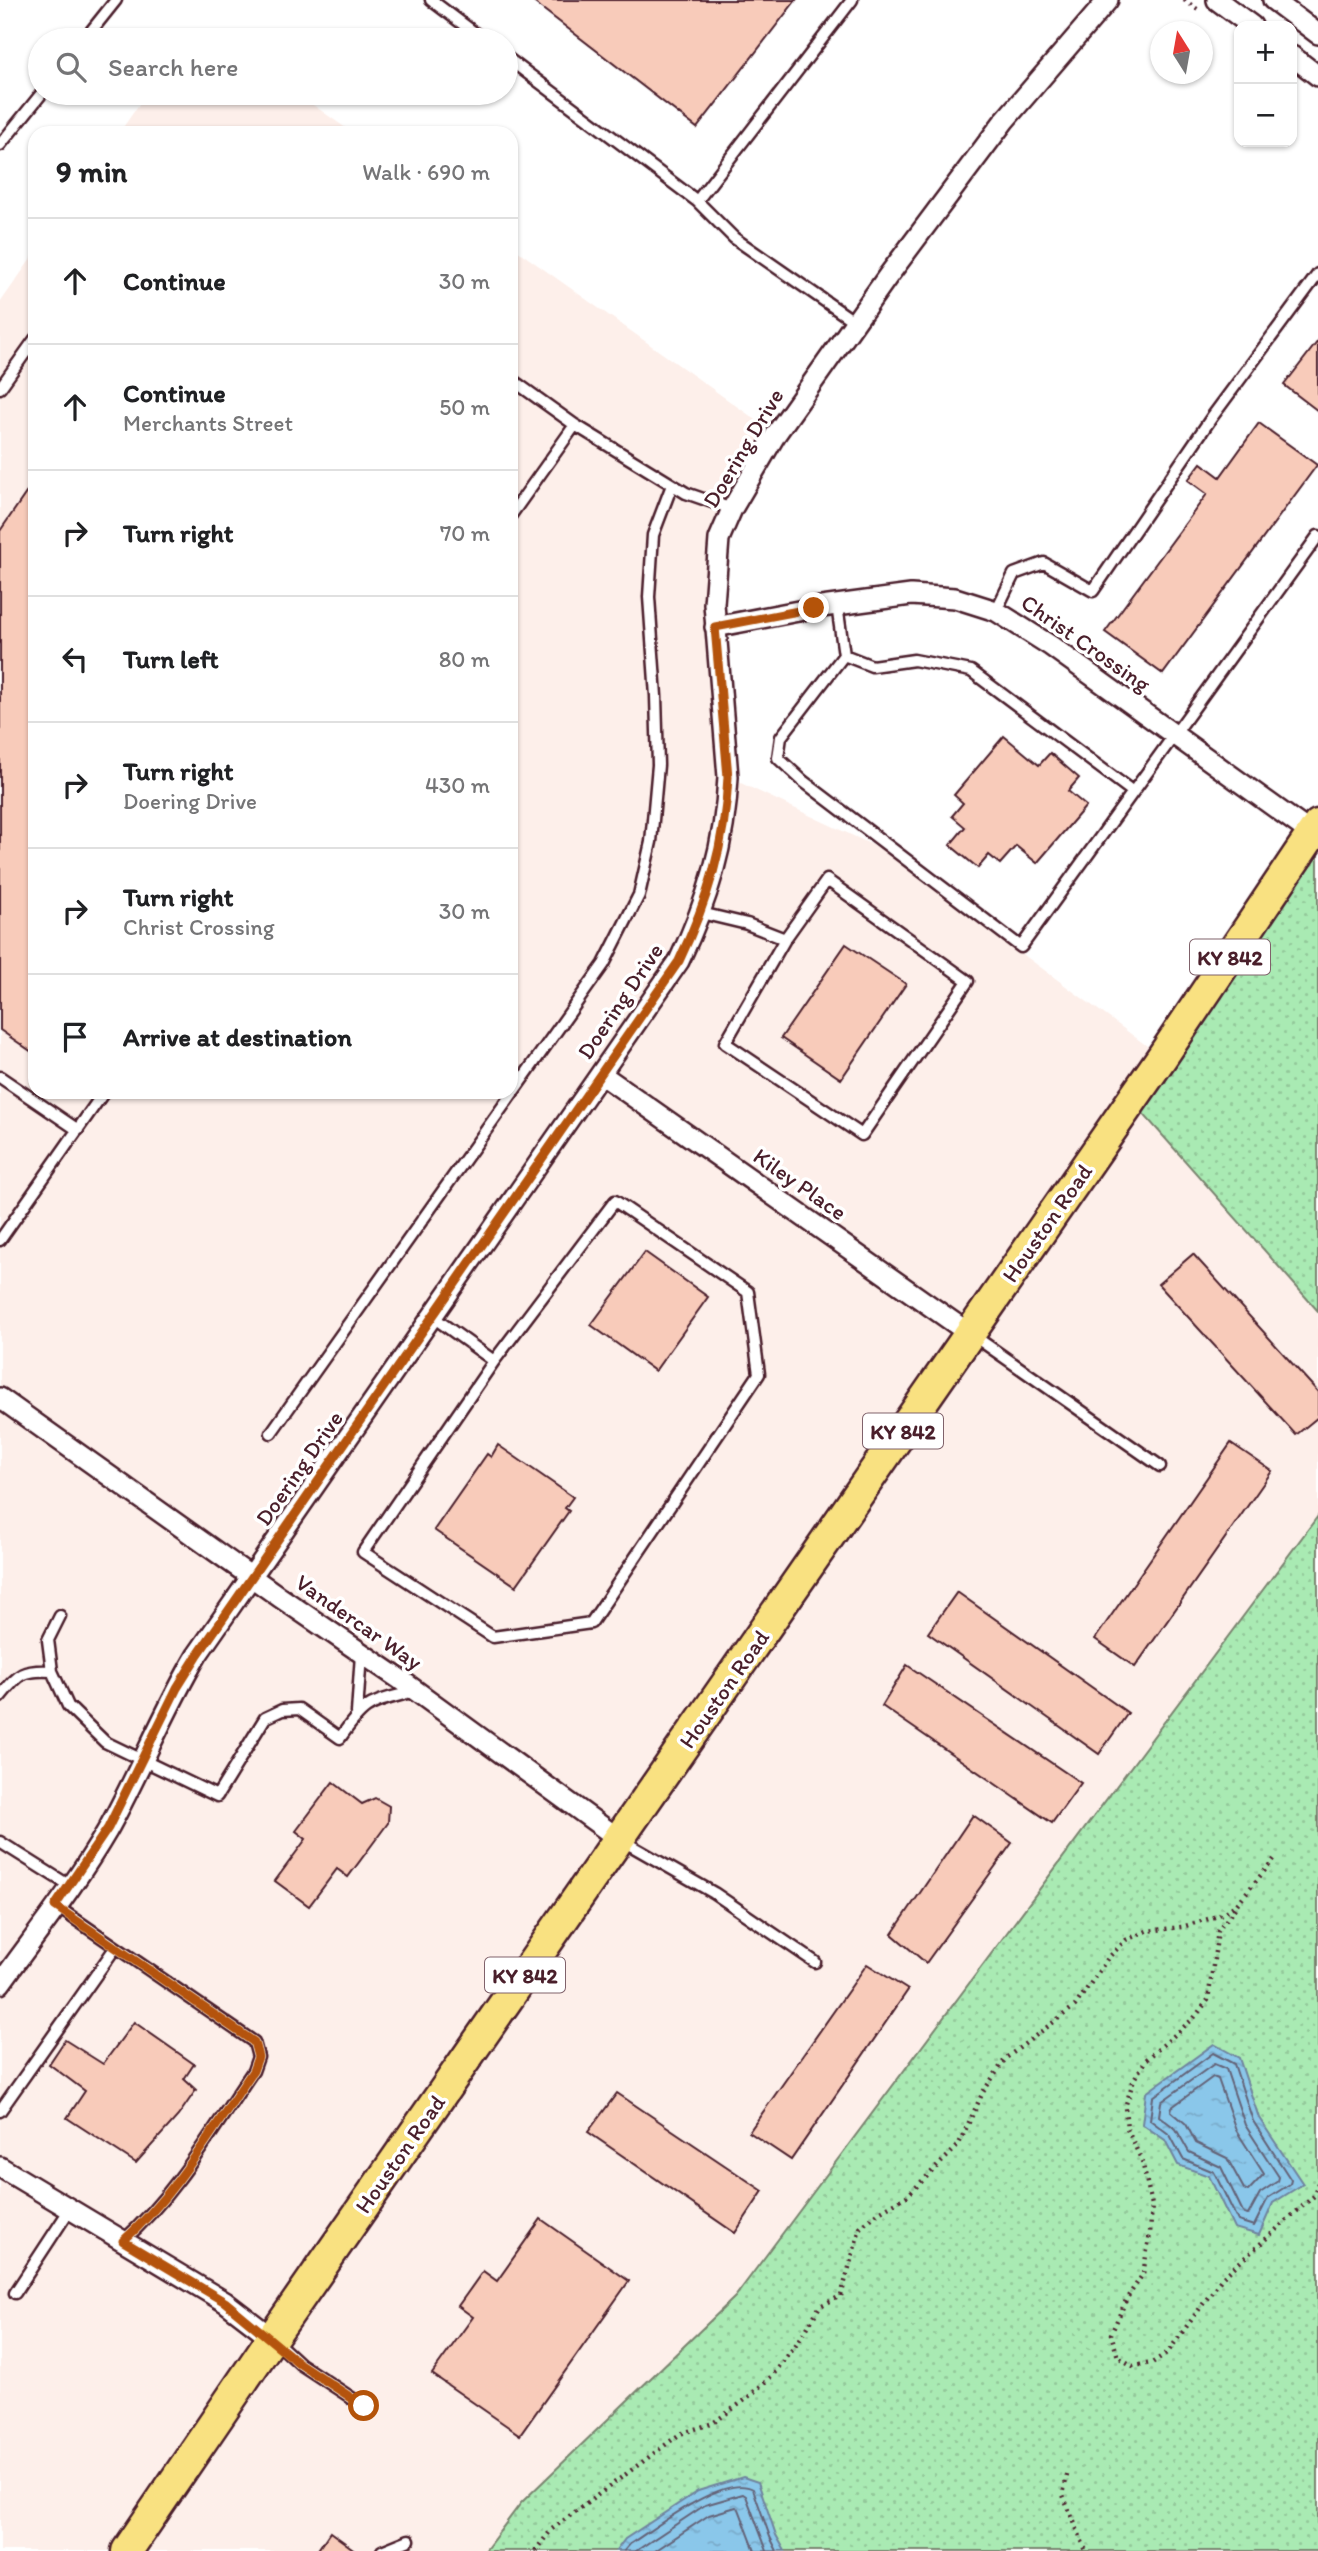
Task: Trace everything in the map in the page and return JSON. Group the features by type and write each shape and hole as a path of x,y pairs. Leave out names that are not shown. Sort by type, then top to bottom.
{"main road":[{"name":"Houston Road","path":"127,2551 272,2338 1162,1057 1315,830"}],"street":[{"name":"Doering Drive","path":"0,1984 108,1828 144,1760 177,1688 197,1656 679,961 701,914 716,865 727,801 728,777 713,604 719,539 732,509 776,434 855,322 1004,121 1108,0"},
{"path":"1217,0 1245,21"},
{"path":"1273,0 1318,34"},
{"path":"1297,60 1318,76"},
{"name":"Christ Crossing","path":"715,627 911,595 955,598 996,611 1051,646 1175,736 1315,830"},
{"name":"Kiley Place","path":"601,1074 970,1334"},
{"name":"Vandercar Way","path":"0,1398 252,1578 415,1690 620,1839"},
{"path":"0,2167 225,2302 272,2338"}],"lane":[{"path":"94,28 116,0"},
{"path":"431,0 468,28"},
{"path":"697,201 852,0"},
{"path":"518,66 697,201 734,238 855,322"},
{"path":"0,145 32,105"},
{"path":"996,611 1014,574 1044,563 1093,591 1212,417 1318,274"},
{"path":"0,388 28,349"},
{"path":"518,384 575,425 671,485 732,509"},
{"path":"518,506 575,425"},
{"path":"518,1085 604,964 639,895 651,842 657,765 656,696 649,597 653,535 671,485"},
{"path":"837,605 844,655 781,737 778,758 809,787 1021,947 1318,536"},
{"path":"844,655 872,666 914,660 971,671 1133,792"},
{"path":"827,880 968,981 862,1135 724,1043 785,939 827,880"},
{"path":"701,914 747,924 785,939"},
{"path":"0,1077 28,1096"},
{"path":"32,1099 78,1130"},
{"path":"0,1240 99,1099"},
{"path":"271,1433 508,1099"},
{"path":"615,1201 748,1292 759,1374 591,1623 493,1637 363,1552 494,1361 615,1201"},
{"path":"433,1317 494,1361"},
{"path":"970,1334 1160,1466"},
{"path":"60,1616 48,1640 51,1671 68,1706 105,1742 217,1796 265,1718 282,1710 299,1709 340,1738 357,1713 377,1700 415,1690"},
{"path":"357,1713 361,1653"},
{"path":"0,1697 16,1678 31,1670 51,1671"},
{"path":"620,1839 714,1894 815,1962"},
{"path":"0,1842 69,1886"},
{"path":"55,1906 254,2042 258,2057 253,2071 174,2184 145,2221 123,2241"},
{"path":"0,2111 115,1948"},
{"path":"15,2293 71,2209"},
{"path":"272,2338 300,2364 364,2406"},
{"path":"382,2551 409,2540"}],"path":[{"path":"1275,1858 1218,1931 1208,2000 1194,2018 1147,2059 1134,2079 1125,2107 1127,2129 1142,2161 1152,2205 1143,2274 1127,2298 1111,2334 1118,2357 1133,2366 1152,2363 1168,2352 1222,2278 1314,2196 1318,2183"},
{"path":"535,2551 552,2529 680,2434 713,2423 773,2375 803,2335 820,2306 841,2296 860,2228 879,2212 907,2196 958,2146 984,2092 1006,2058 1075,2006 1108,1958 1125,1940 1147,1931 1182,1927 1218,1916 1237,1904"},
{"path":"1067,2475 1063,2495 1086,2551"}],"shaded area":[{"path":"139,105 313,105 343,126 124,126"},
{"path":"518,251 776,434 719,539 728,777 879,848 1162,1057 1132,1101 1318,1311 1318,1516 735,2297 521,2503 485,2551 0,2551 0,303 28,263 28,1099 518,1099"}],"green space":[{"path":"1318,825 1318,1311 1132,1101"},
{"path":"1318,1516 1318,2551 485,2551 521,2503 735,2297"}],"water":[{"path":"1214,2044 1239,2058 1259,2118 1303,2184 1273,2203 1259,2235 1234,2228 1209,2176 1178,2165 1165,2140 1142,2124 1146,2093"},
{"path":"743,2477 758,2482 776,2535 785,2551 616,2551 625,2539 698,2491"}],"building":[{"path":"531,0 796,0 697,128"},
{"path":"1318,341 1318,411 1284,385"},
{"path":"1259,423 1317,465 1163,674 1105,632 1207,494 1188,480 1201,463 1220,477"},
{"path":"28,490 28,1049 0,1030 0,531"},
{"path":"1004,736 1039,765 1050,753 1079,778 1068,791 1086,806 1037,863 1016,846 1000,864 989,855 978,868 950,845 965,827 952,816 963,803 954,795"},
{"path":"846,944 906,984 841,1079 781,1038"},
{"path":"645,1252 708,1297 655,1371 591,1325"},
{"path":"1193,1254 1318,1392 1318,1417 1296,1435 1158,1284"},
{"path":"1231,1443 1272,1471 1135,1667 1095,1639"},
{"path":"498,1445 573,1497 565,1508 569,1511 516,1586 434,1530 487,1454 491,1457"},
{"path":"957,1592 1128,1713 1099,1754 928,1633"},
{"path":"907,1665 1081,1783 1052,1823 882,1706"},
{"path":"333,1782 362,1804 375,1798 389,1806 388,1823 348,1877 337,1869 309,1906 275,1881 306,1839 296,1831"},
{"path":"973,1815 1012,1843 926,1963 892,1934"},
{"path":"867,1964 908,1990 791,2160 749,2132"},
{"path":"134,2022 194,2064 184,2079 196,2090 178,2116 136,2163 67,2118 85,2091 49,2064 65,2040 103,2064"},
{"path":"617,2093 763,2191 735,2233 588,2132"},
{"path":"541,2219 629,2281 520,2435 432,2374 473,2317 458,2306 483,2271 497,2281"},
{"path":"330,2532 356,2551 317,2551"}],"route":[{"path":"364,2406 300,2364 272,2338 225,2302 123,2241 145,2221 174,2184 253,2071 258,2057 254,2042 55,1906 108,1828 144,1760 177,1688 197,1656 679,961 701,914 716,865 727,801 728,777 715,627 814,608"}]}
